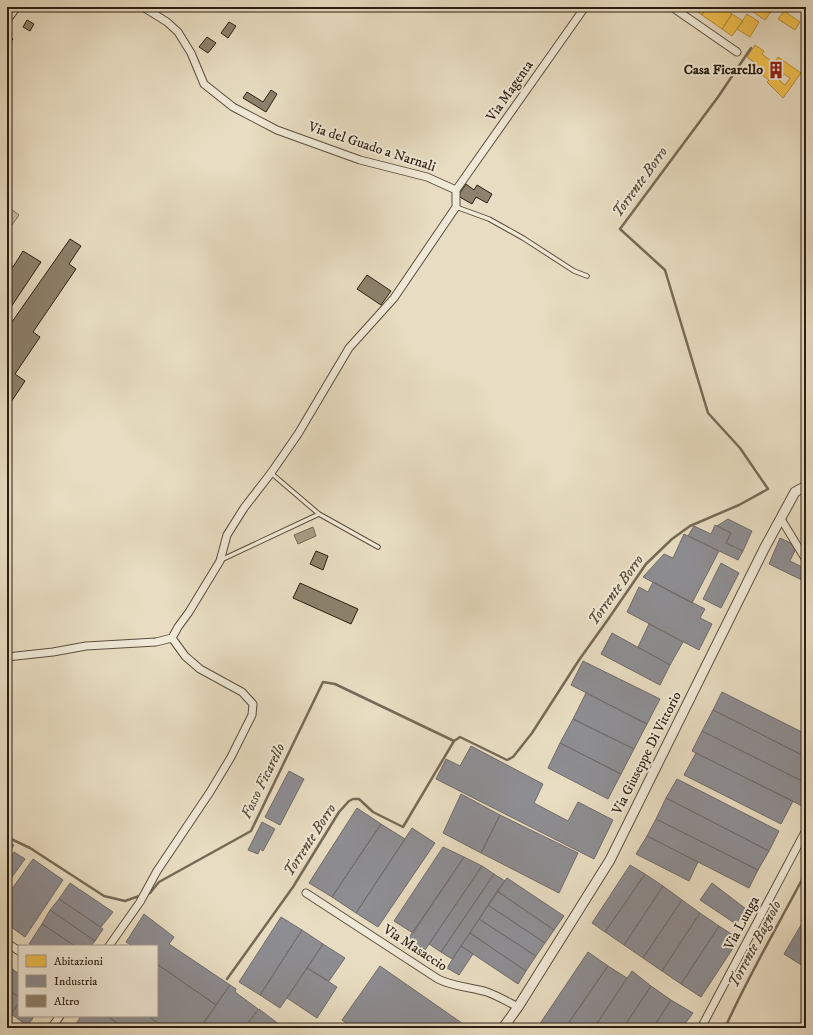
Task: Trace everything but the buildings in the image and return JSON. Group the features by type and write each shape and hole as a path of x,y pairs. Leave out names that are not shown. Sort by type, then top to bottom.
{"street":[{"name":"Via del Guado a Narnali","path":"143,7 167,22 178,32 191,53 204,84 233,107 277,130 360,160 427,177 456,190"},
{"name":"Via Magenta","path":"456,190 585,7"},
{"path":"672,7 737,52"},
{"path":"7,657 53,652 86,646 156,642 172,638 220,561 228,535 236,521 298,434 348,348 394,298 456,207 456,190"},
{"name":"Via Giuseppe Di Vittorio","path":"503,1028 518,1007 610,860 764,550 795,492 806,486"},
{"path":"781,519 806,560"},
{"path":"110,945 140,902 157,871 210,792 231,757 252,714 252,704 242,692 200,669 185,656 172,638"},
{"name":"Via Lunga","path":"701,1028 806,830"},
{"name":"Via Masaccio","path":"306,893 438,979 449,984 486,992 518,1007"},
{"path":"7,943 18,950"},
{"path":"51,1028 59,1017"}],"lane":[{"path":"7,23 19,7"},
{"path":"456,207 489,218 574,271 587,276"},
{"path":"271,473 319,514 378,547"},
{"path":"220,561 319,514"}],"shaded area":[{"path":"7,206 19,215 7,232"},
{"path":"313,527 316,536 298,544 294,535"}],"waterway":[{"name":"Torrente Borro","path":"227,979 293,887 339,812 349,801 359,799 373,812 403,827 454,741 460,737 507,760 513,757 532,733 579,660 646,564 672,539 690,526 739,505 768,489 740,448 708,413 665,270 620,229 718,97 751,48"},
{"name":"Fosso Ficarello","path":"147,894 150,893 159,882 251,831 323,682 335,684 454,741"},
{"name":"Fosso Ficarello","path":"7,837 30,848 104,896 125,901 142,895"},
{"name":"Torrente Bagnolo","path":"725,1028 754,969 806,872"}],"place":[{"name":"Casa Ficarello","path":"776,70"}]}
